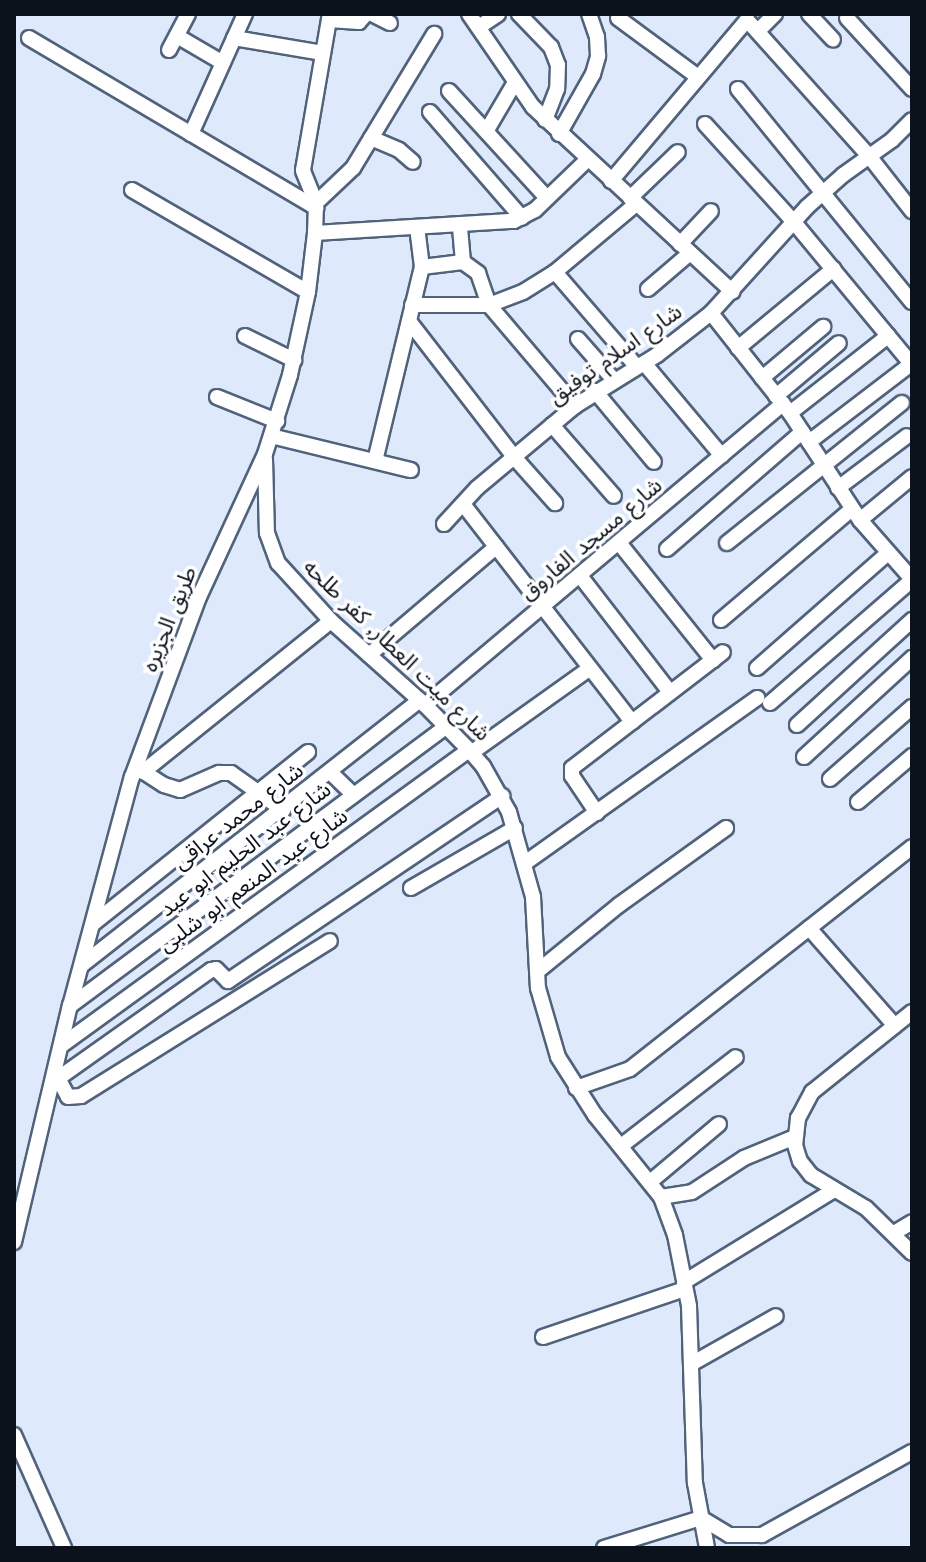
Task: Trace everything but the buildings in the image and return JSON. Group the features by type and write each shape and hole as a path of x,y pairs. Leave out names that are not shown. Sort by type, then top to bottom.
{"street":[{"path":"169,50 188,14"},
{"path":"191,134 245,14"},
{"path":"329,17 359,22 369,14 390,23"},
{"path":"469,14 514,84 545,120 733,292"},
{"path":"479,27 498,14"},
{"path":"519,14 551,47 558,65 557,89 545,120"},
{"path":"559,134 593,74 598,56 597,37 589,14"},
{"path":"611,181 698,77 749,22 775,14"},
{"path":"809,14 833,40"},
{"path":"597,37 620,16 698,77"},
{"name":"طريق الجزيره","path":"14,1242 56,1080 70,1006 139,769 199,597 265,454 294,360 308,292 317,206 303,170 329,17"},
{"path":"847,18 912,89"},
{"path":"749,22 869,156 912,211"},
{"path":"29,38 317,206 348,176 434,34"},
{"path":"177,36 223,63"},
{"path":"234,38 323,53"},
{"path":"487,130 514,84"},
{"path":"738,89 912,302"},
{"path":"449,91 547,198"},
{"path":"430,112 522,218"},
{"path":"667,549 806,437 912,365 793,221 705,124"},
{"name":"شارع اسلام توفيق","path":"444,524 514,457 575,406 640,365 711,313 822,192 911,124"},
{"path":"371,138 399,150 413,162"},
{"path":"412,305 489,305 523,292 555,272 633,201 678,152"},
{"path":"315,233 522,218 587,160"},
{"path":"132,190 308,292"},
{"path":"648,289 685,248 711,211"},
{"path":"460,224 463,262"},
{"path":"375,461 422,267 417,227"},
{"path":"422,267 463,262 478,273 489,305 575,406"},
{"path":"738,348 833,269"},
{"path":"555,272 722,456"},
{"path":"525,863 764,701 912,580 856,515 783,404 711,313"},
{"path":"409,321 514,457 555,503"},
{"path":"762,378 823,327"},
{"path":"245,336 294,360"},
{"path":"783,404 888,336"},
{"path":"578,339 614,380"},
{"path":"783,404 839,343"},
{"path":"595,391 654,462"},
{"path":"217,397 277,421"},
{"path":"727,543 902,403"},
{"name":"شارع مسجد الفاروق","path":"423,703 544,608 783,404"},
{"path":"552,425 614,496"},
{"path":"271,436 411,470"},
{"path":"838,488 907,436"},
{"name":"شارع ميت العطار, كفر طلحه","path":"265,454 265,516 271,548 288,576 331,621 423,703 470,752 502,796 515,828 533,897 538,971 546,1023 558,1057 576,1088 661,1197 675,1235 693,1363 694,1468 707,1548"},
{"path":"721,620 856,515 912,477"},
{"path":"463,504 632,722"},
{"path":"597,813 571,771 718,656 620,544"},
{"path":"369,655 496,547"},
{"path":"757,668 888,553"},
{"path":"581,577 670,692"},
{"path":"797,725 912,620"},
{"path":"283,810 225,772 180,790 139,769 331,621"},
{"path":"804,757 912,658"},
{"name":"شارع عبد المنعم ابو شلبى","path":"62,1045 590,668"},
{"name":"شارع محمد عراقى","path":"82,965 423,703"},
{"path":"830,779 912,707"},
{"name":"شارع عبد الحليم ابو عيد","path":"70,1006 446,727"},
{"path":"93,923 308,752"},
{"path":"858,802 912,756"},
{"path":"330,772 354,795"},
{"path":"330,941 81,1096 68,1097 56,1080 212,969 228,981 502,796"},
{"path":"411,888 515,828"},
{"path":"538,971 619,905 726,828"},
{"path":"241,843 261,864"},
{"path":"576,1088 630,1069 912,847"},
{"path":"809,928 895,1026"},
{"path":"912,1012 812,1092 802,1109 795,1137 797,1154 805,1169 866,1208 912,1253"},
{"path":"621,1146 736,1057"},
{"path":"650,1182 719,1124"},
{"path":"661,1197 692,1192 744,1158 795,1137"},
{"path":"543,1337 684,1286 834,1190"},
{"path":"894,1233 912,1222"},
{"path":"693,1363 776,1316"},
{"path":"14,1435 64,1548"},
{"path":"604,1548 701,1518 729,1535 762,1535 912,1452"}]}
